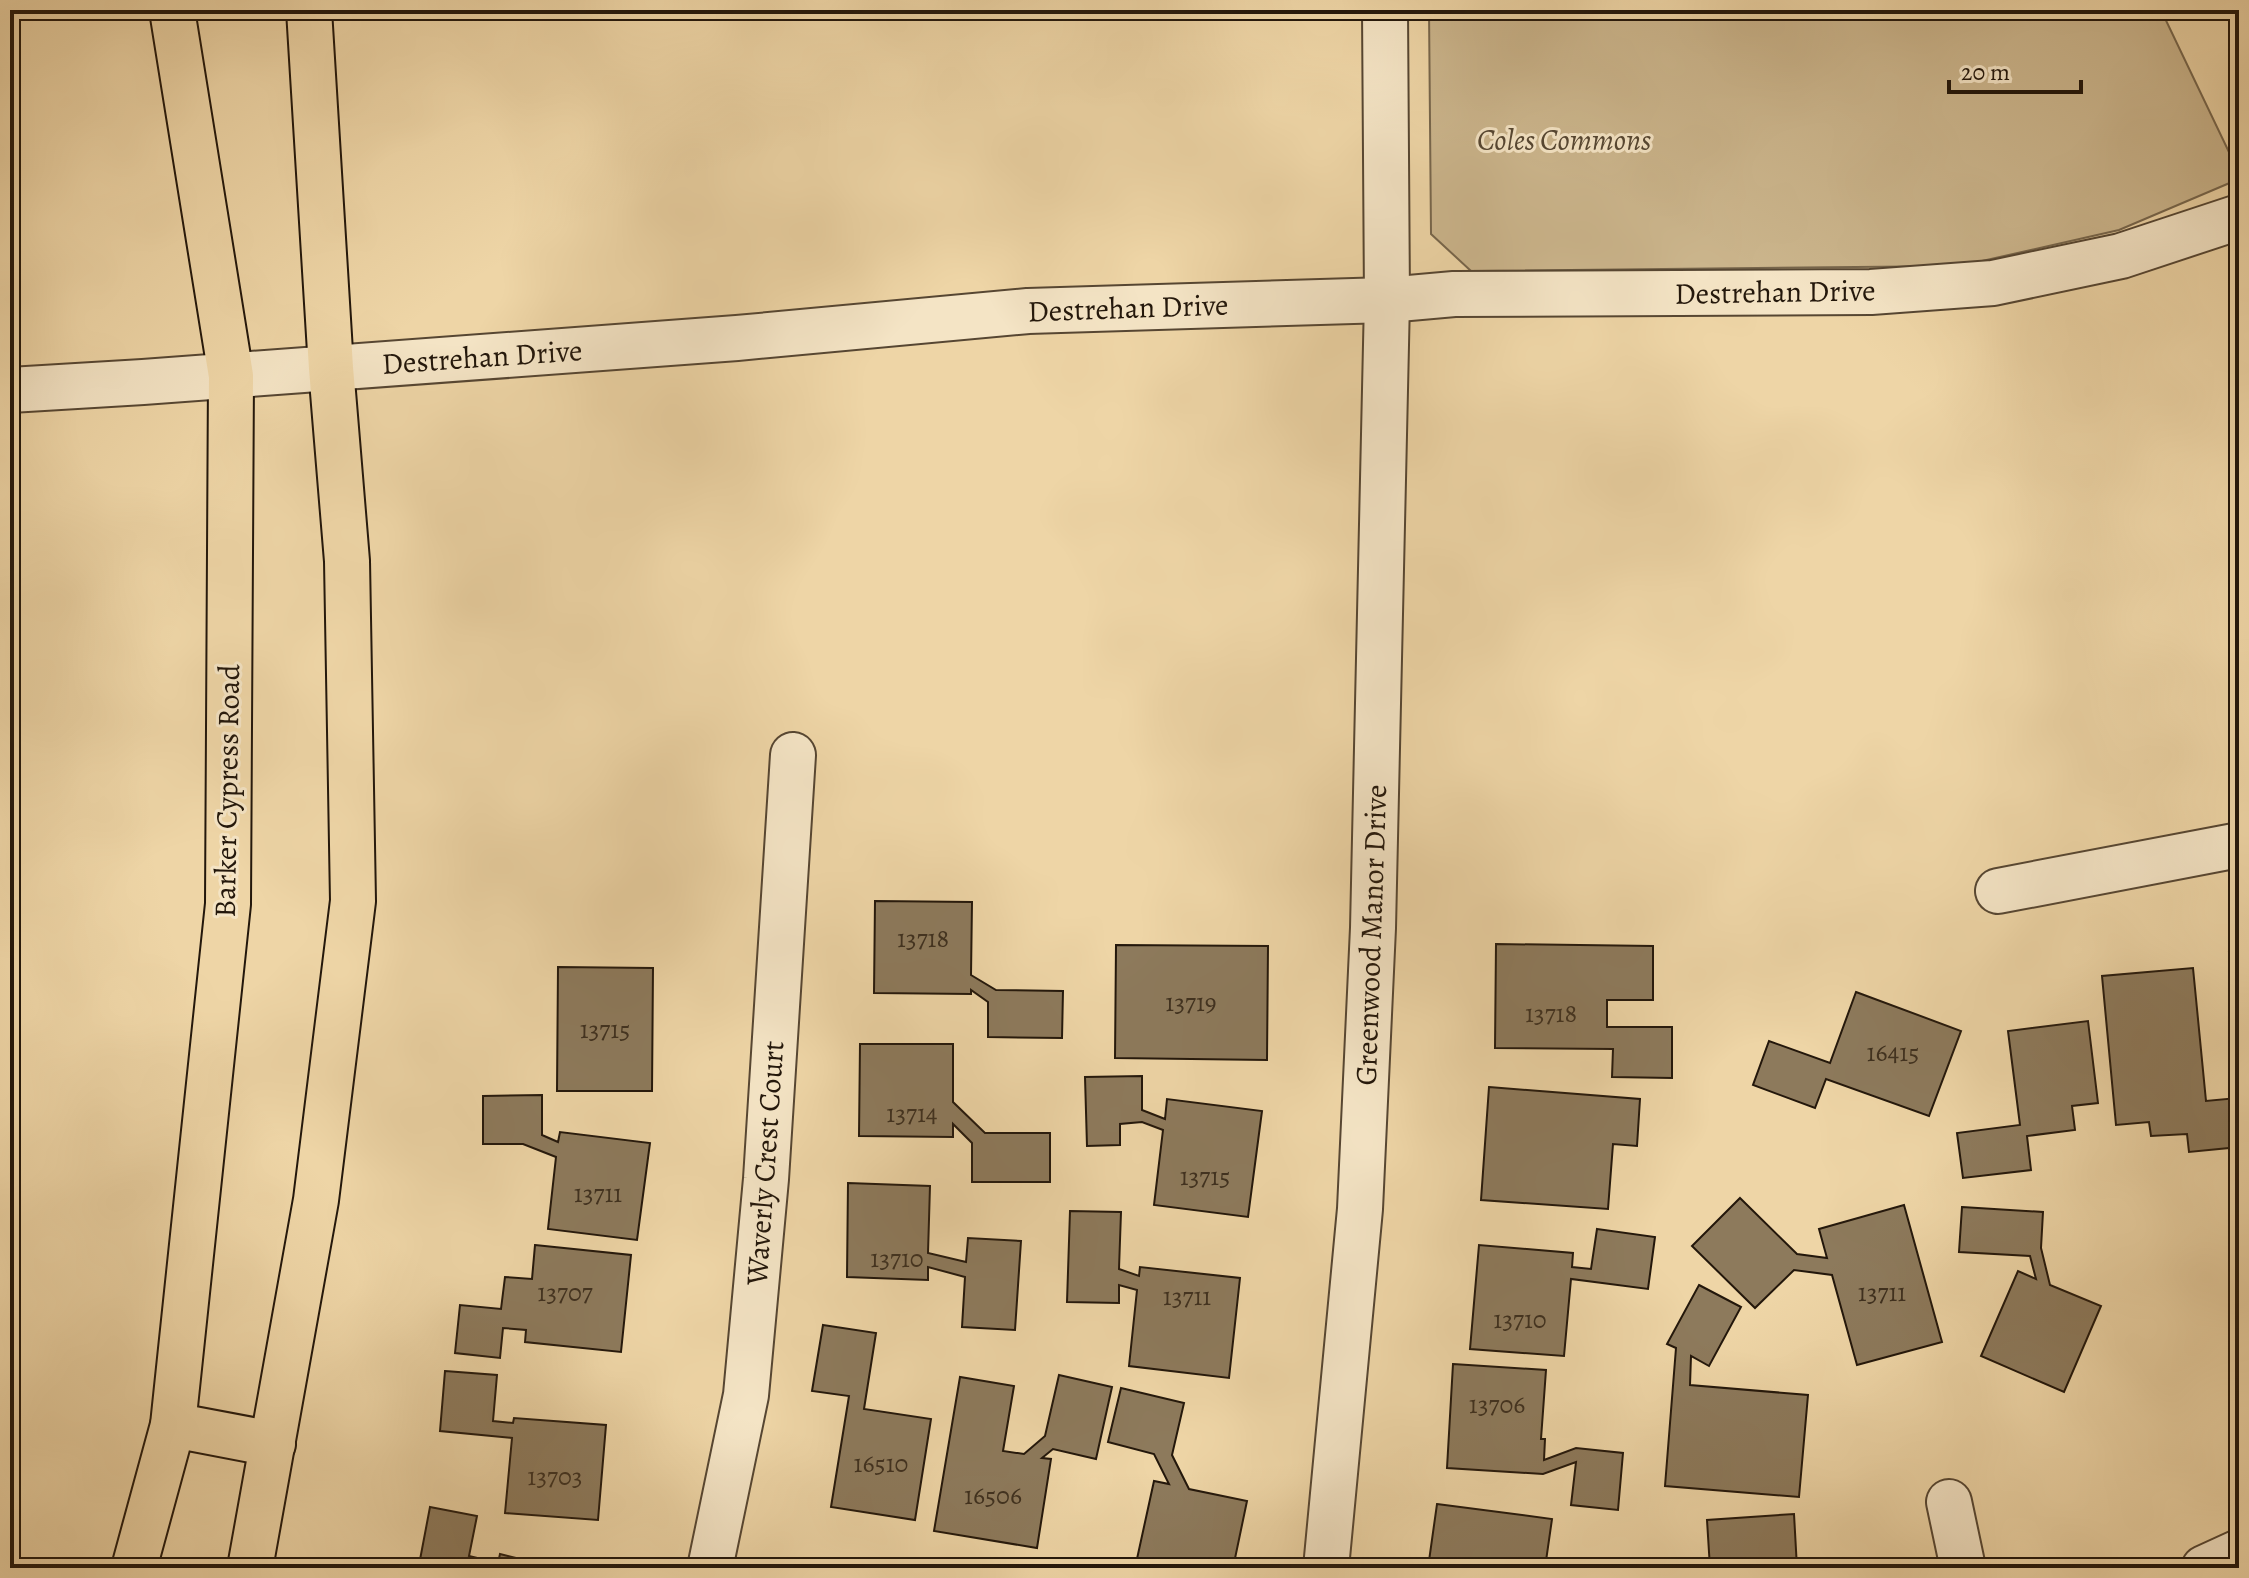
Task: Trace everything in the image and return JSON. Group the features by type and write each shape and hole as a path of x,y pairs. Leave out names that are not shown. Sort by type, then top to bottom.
{"main road":[{"name":"Barker Cypress Road","path":"134,1568 173,1425 228,904 231,376 172,10"},
{"path":"250,1568 316,1200 353,901 347,573 309,10"},
{"path":"173,1425 273,1444"}],"street":[{"name":"Greenwood Manor Drive","path":"1326,1568 1360,1209 1373,928 1387,300 1385,10"},
{"name":"Destrehan Drive","path":"10,390 737,338 1028,311 1387,300 1454,294 1871,292 1993,283 2121,256 2239,217"},
{"name":"Waverly Crest Court","path":"710,1568 746,1395 766,1179 793,755"},
{"path":"1998,891 2239,845"},
{"path":"1949,1502 1963,1568"},
{"path":"2204,1568 2239,1552"}],"green space":[{"name":"Coles Commons","path":"1429,10 2161,10 2239,173 2239,179 2119,230 1960,266 1471,271 1431,234"}],"building":[{"path":"875,901 972,902 971,975 996,990 1063,991 1062,1038 988,1037 988,1002 971,990 971,994 874,993"},
{"path":"1496,944 1653,946 1653,1000 1607,1000 1607,1027 1672,1027 1672,1078 1612,1077 1613,1049 1495,1048"},
{"path":"1116,945 1268,946 1267,1060 1115,1058"},
{"path":"2239,951 2239,1047 2229,952"},
{"path":"558,967 653,968 652,1091 557,1091"},
{"path":"2193,968 2206,1101 2237,1098 2239,1147 2189,1152 2187,1134 2151,1136 2149,1122 2116,1125 2102,976"},
{"path":"1856,992 1961,1031 1929,1116 1826,1079 1815,1108 1753,1085 1769,1041 1830,1063"},
{"path":"2088,1021 2098,1103 2072,1106 2075,1130 2027,1136 2031,1170 1963,1178 1957,1133 2020,1125 2008,1031"},
{"path":"860,1044 953,1044 953,1102 985,1133 1050,1133 1050,1182 972,1182 972,1143 953,1124 953,1137 859,1136"},
{"path":"1142,1076 1142,1110 1165,1119 1167,1099 1262,1111 1248,1217 1154,1205 1163,1130 1142,1122 1120,1124 1120,1145 1087,1146 1085,1077"},
{"path":"1489,1087 1640,1099 1637,1146 1613,1144 1608,1209 1481,1200"},
{"path":"542,1095 542,1135 558,1142 560,1132 650,1143 637,1240 548,1229 556,1157 523,1144 483,1144 483,1096"},
{"path":"848,1183 930,1186 928,1253 966,1262 968,1238 1021,1241 1015,1330 962,1327 965,1277 928,1267 928,1280 847,1277"},
{"path":"1740,1198 1797,1254 1827,1258 1819,1229 1904,1205 1942,1342 1857,1365 1832,1275 1794,1270 1755,1308 1692,1246"},
{"path":"1962,1207 2043,1212 2041,1248 2050,1285 2101,1306 2064,1392 1981,1356 2018,1271 2036,1279 2030,1256 1959,1252"},
{"path":"1070,1211 1121,1212 1119,1269 1139,1276 1140,1267 1240,1278 1229,1378 1129,1366 1137,1290 1119,1285 1119,1303 1067,1302"},
{"path":"1597,1229 1655,1237 1648,1289 1571,1279 1564,1356 1470,1349 1479,1245 1573,1253 1572,1267 1591,1269"},
{"path":"535,1245 631,1255 621,1352 525,1342 526,1330 503,1328 500,1358 455,1353 460,1305 501,1309 505,1277 532,1279"},
{"path":"1699,1285 1741,1307 1709,1366 1691,1356 1690,1385 1808,1395 1799,1497 1665,1486 1676,1348 1667,1344"},
{"path":"823,1325 876,1333 864,1409 931,1419 915,1520 831,1507 849,1396 812,1391"},
{"path":"1453,1364 1546,1370 1541,1439 1545,1439 1544,1460 1576,1448 1623,1453 1618,1510 1571,1505 1576,1462 1543,1474 1447,1468"},
{"path":"445,1371 497,1375 493,1421 513,1423 514,1418 606,1425 598,1520 505,1513 512,1438 440,1431"},
{"path":"1059,1375 1112,1387 1096,1459 1053,1449 1042,1458 1051,1459 1037,1548 934,1531 960,1377 1014,1386 1003,1451 1024,1454 1045,1436"},
{"path":"1121,1388 1184,1403 1172,1455 1189,1489 1247,1501 1233,1568 1135,1568 1154,1481 1169,1484 1154,1454 1108,1442"},
{"path":"1437,1504 1552,1519 1545,1568 1428,1568"},
{"path":"430,1507 477,1516 469,1556 498,1563 500,1554 557,1568 436,1568 419,1565"},
{"path":"1794,1514 1797,1568 1710,1568 1707,1520"}]}
